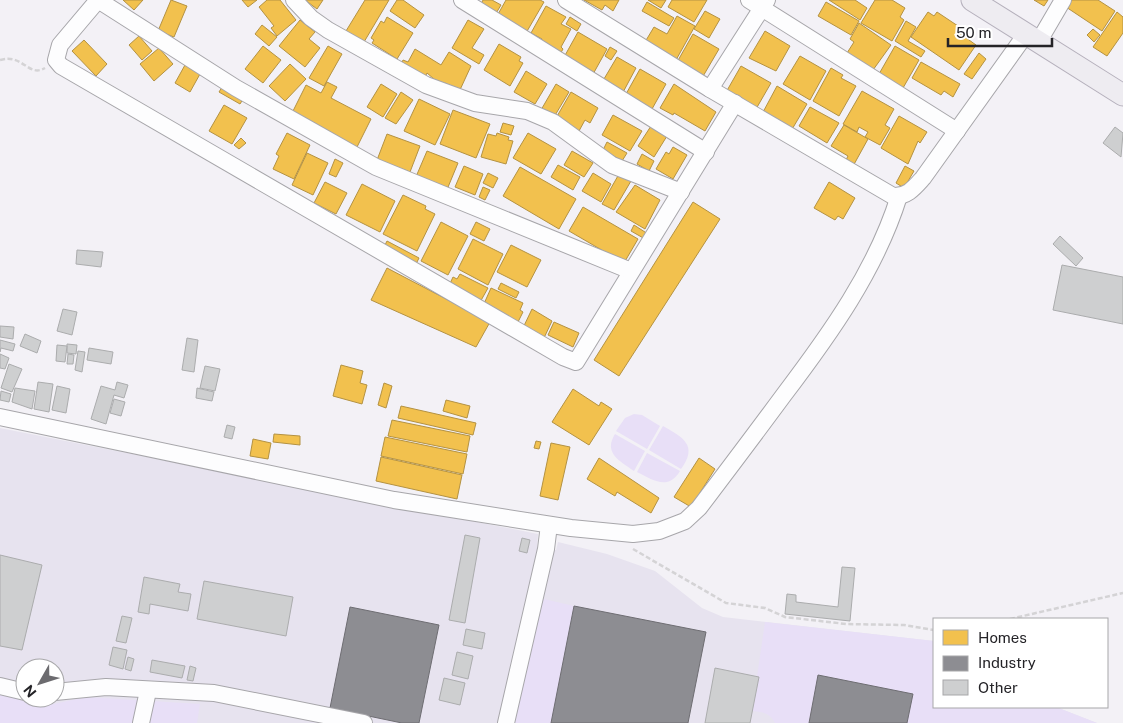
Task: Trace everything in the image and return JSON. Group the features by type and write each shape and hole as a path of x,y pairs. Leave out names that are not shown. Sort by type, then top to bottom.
{"main road":[{"path":"972,0 1123,95"}],"street":[{"path":"631,271 376,167 236,88 98,0 60,45 56,60 68,71 569,360 576,362 579,360 631,271 735,103"},
{"path":"294,0 311,18 328,30 426,85 475,103 527,111 553,122 612,165 681,192"},
{"path":"462,0 706,152"},
{"path":"566,0 710,90 887,194 899,196 912,191 957,131 1063,0"},
{"path":"710,90 760,3 957,131"},
{"path":"0,417 394,500 549,524 633,534 659,531 685,521 699,508 816,352 857,289 889,230 899,196"},
{"path":"506,723 546,549 549,524"},
{"path":"0,686 15,690"},
{"path":"65,691 106,687 214,693 364,723"},
{"path":"141,723 148,690"}],"path":[{"path":"0,60 8,58 19,59 30,69 42,70 56,60"},
{"path":"627,546 726,603 765,608 785,617 846,624 904,626 933,630"},
{"path":"1014,618 1123,593"}],"shaded area":[{"path":"634,414 642,415 660,426 647,449 616,431 625,418"},
{"path":"663,426 682,438 686,443 688,454 681,469 649,450"},
{"path":"0,428 538,534 537,547 556,550 558,542 607,554 655,571 702,608 723,617 933,641 933,708 1059,708 1097,723 0,723"},
{"path":"615,434 645,451 634,471 619,460 612,451 611,446"},
{"path":"647,453 680,471 670,481 665,482 654,480 637,472"},
{"path":"540,598 574,606 551,723 512,723"},
{"path":"765,622 933,641 933,708 1059,708 1097,723 907,723 912,694 819,675 809,723 775,723 766,714 752,711"},
{"path":"0,695 15,698 15,708 65,708 65,702 86,697 200,704 197,723 0,723"}],"building: Homes":[{"path":"123,0 143,0 134,10"},
{"path":"171,0 187,6 174,37 158,31"},
{"path":"242,0 257,0 248,7"},
{"path":"267,0 280,0 296,20 277,36 271,28 274,26 259,7"},
{"path":"305,0 323,0 317,9"},
{"path":"365,0 389,0 364,42 346,31"},
{"path":"397,0 403,0 424,15 415,28 390,11"},
{"path":"483,0 492,0 501,5 495,15 480,6"},
{"path":"506,0 540,0 544,2 526,33 497,16"},
{"path":"584,0 619,0 613,11 605,5 602,10"},
{"path":"648,0 666,0 661,8"},
{"path":"672,0 707,0 694,22 668,7"},
{"path":"829,0 855,0 867,8 860,20"},
{"path":"875,0 892,0 905,8 900,17 904,20 892,41 861,23"},
{"path":"1034,0 1048,0 1044,6"},
{"path":"1070,0 1098,0 1115,11 1102,31 1066,7"},
{"path":"647,2 674,18 669,26 642,11"},
{"path":"826,2 859,21 851,35 818,16"},
{"path":"546,6 566,17 561,24 571,29 561,47 563,49 559,56 540,44 542,39 531,33"},
{"path":"705,11 720,19 709,38 694,29"},
{"path":"928,12 934,16 937,12 961,28 958,32 976,45 959,70 911,37"},
{"path":"1117,12 1123,17 1123,33 1107,56 1093,47"},
{"path":"677,16 695,26 676,60 645,42 654,27 667,34"},
{"path":"387,17 413,33 397,59 372,43 374,40 371,38 381,21 384,23"},
{"path":"570,17 581,24 577,31 566,24"},
{"path":"300,20 315,32 309,39 320,48 305,67 279,46"},
{"path":"468,20 484,29 472,48 484,55 479,64 452,48"},
{"path":"906,21 916,27 908,41 925,51 921,57 895,41"},
{"path":"859,23 891,45 873,70 847,53 854,42 850,39"},
{"path":"262,25 277,37 269,46 255,34"},
{"path":"1093,29 1100,35 1094,42 1087,35"},
{"path":"765,31 790,46 776,71 749,58"},
{"path":"578,32 607,49 592,76 563,59"},
{"path":"693,34 719,49 702,78 676,64"},
{"path":"139,36 152,51 142,60 129,45"},
{"path":"84,40 107,64 96,76 72,51"},
{"path":"499,44 521,57 519,61 523,63 510,86 484,70"},
{"path":"263,46 281,60 263,83 245,69"},
{"path":"328,46 342,54 324,86 309,78"},
{"path":"895,46 919,60 903,88 879,74"},
{"path":"610,47 617,51 611,60 605,56"},
{"path":"159,48 173,64 154,81 140,64"},
{"path":"415,49 441,65 449,52 471,66 459,92 445,83 442,86 427,73 423,81 400,67 403,60 408,62"},
{"path":"979,53 986,59 972,79 964,74"},
{"path":"800,56 826,71 810,100 783,84"},
{"path":"617,57 636,68 621,96 601,84"},
{"path":"921,62 960,84 953,97 944,91 941,95 912,78"},
{"path":"290,64 306,79 285,101 269,86"},
{"path":"185,65 200,74 190,92 175,83"},
{"path":"741,66 771,83 756,109 725,94"},
{"path":"831,68 843,75 841,78 856,86 839,116 813,101"},
{"path":"640,69 666,84 652,109 626,94"},
{"path":"526,71 547,84 535,104 514,92"},
{"path":"327,82 337,87 331,98 371,119 356,149 291,115 306,85 321,93"},
{"path":"224,84 245,96 240,104 219,92"},
{"path":"381,84 397,94 383,117 367,107"},
{"path":"556,84 569,92 554,117 541,110"},
{"path":"674,84 716,112 705,131 674,113 673,115 660,108"},
{"path":"777,86 807,104 791,131 762,114"},
{"path":"862,91 894,109 885,125 890,128 880,145 865,137 868,132 859,127 857,132 843,124"},
{"path":"401,92 413,100 396,124 385,118"},
{"path":"571,92 598,108 590,123 585,120 579,131 556,118"},
{"path":"419,99 450,114 435,145 404,131"},
{"path":"224,105 247,118 232,144 209,131"},
{"path":"810,107 839,123 827,143 799,126"},
{"path":"453,110 490,124 476,158 440,144"},
{"path":"613,115 642,131 630,151 602,135"},
{"path":"899,116 927,132 920,143 918,141 908,164 881,148"},
{"path":"503,123 514,126 511,135 500,132"},
{"path":"844,125 868,139 852,168 844,164 848,156 831,146"},
{"path":"651,126 667,136 654,157 638,146"},
{"path":"287,133 310,145 294,179 273,169 279,156 276,154"},
{"path":"497,133 509,137 508,140 513,141 506,164 481,157 488,134 496,136"},
{"path":"528,133 556,149 541,174 513,158"},
{"path":"387,134 420,146 410,172 377,160"},
{"path":"241,138 246,143 239,149 234,145"},
{"path":"607,142 627,153 622,161 603,150"},
{"path":"673,147 687,155 673,179 656,169 666,152 669,154"},
{"path":"427,151 458,163 446,192 415,179"},
{"path":"572,151 593,163 584,177 564,165"},
{"path":"307,153 328,163 313,195 292,185"},
{"path":"642,154 654,161 649,171 637,164"},
{"path":"335,159 343,163 336,177 329,174"},
{"path":"558,165 580,177 573,190 551,177"},
{"path":"464,166 483,174 475,195 455,187"},
{"path":"905,166 914,171 904,188 896,183"},
{"path":"520,167 576,199 559,229 503,196"},
{"path":"488,173 498,178 493,188 483,183"},
{"path":"593,173 611,184 601,202 582,191"},
{"path":"619,174 631,181 614,210 602,204"},
{"path":"325,182 347,193 336,214 314,203"},
{"path":"829,182 855,198 843,219 838,216 835,220 814,208"},
{"path":"362,184 395,201 380,232 346,215"},
{"path":"635,185 660,200 645,229 616,212"},
{"path":"483,187 490,190 485,200 479,197"},
{"path":"403,195 426,206 425,209 435,214 417,251 383,234"},
{"path":"693,202 720,219 619,376 594,360"},
{"path":"583,207 638,239 624,263 569,231"},
{"path":"441,222 468,236 448,275 421,261"},
{"path":"476,222 490,229 484,241 470,234"},
{"path":"634,225 648,234 645,239 631,231"},
{"path":"473,239 503,254 488,285 458,269"},
{"path":"387,241 419,258 414,268 382,251"},
{"path":"511,245 541,260 527,287 497,272"},
{"path":"387,268 490,322 476,347 371,300"},
{"path":"460,274 488,288 479,304 448,288 453,277 457,279"},
{"path":"501,283 519,292 516,298 498,289"},
{"path":"491,288 523,303 520,310 523,312 516,326 483,306"},
{"path":"532,309 552,321 543,340 522,330"},
{"path":"554,322 579,333 573,347 548,335"},
{"path":"341,365 363,371 360,383 367,385 362,404 333,396"},
{"path":"384,383 392,386 386,408 378,405"},
{"path":"573,389 599,406 601,402 612,409 589,445 552,422"},
{"path":"446,400 470,406 467,418 443,411"},
{"path":"401,406 476,423 473,435 398,418"},
{"path":"392,420 470,436 467,452 388,436"},
{"path":"274,434 300,436 300,445 273,442"},
{"path":"385,437 467,454 463,474 381,456"},
{"path":"253,439 271,443 268,459 250,456"},
{"path":"536,441 541,442 539,449 534,448"},
{"path":"551,443 570,447 558,500 540,496"},
{"path":"381,457 462,475 457,499 376,481"},
{"path":"599,458 659,498 651,513 617,492 615,496 587,479"},
{"path":"699,458 715,469 691,507 674,497"}],"building: Industry":[{"path":"574,606 706,632 688,723 551,723"},
{"path":"350,607 439,625 419,723 402,723 330,708"},
{"path":"818,675 913,694 907,723 809,723"}],"building: Other":[{"path":"1115,127 1123,133 1121,157 1103,143"},
{"path":"1060,236 1083,258 1076,266 1053,244"},
{"path":"77,250 103,252 101,267 76,264"},
{"path":"1062,265 1123,277 1123,324 1053,310"},
{"path":"63,309 77,312 72,335 57,331"},
{"path":"0,326 14,327 13,339 0,337"},
{"path":"25,334 41,341 37,353 20,346"},
{"path":"187,338 198,340 194,372 182,370"},
{"path":"0,340 15,344 13,351 1,348 0,352"},
{"path":"67,344 77,345 76,354 67,353"},
{"path":"57,345 67,346 65,362 56,361"},
{"path":"89,348 113,352 111,364 87,360"},
{"path":"78,351 85,352 82,372 75,370"},
{"path":"0,354 9,358 5,369 0,368"},
{"path":"68,354 74,355 73,364 67,364"},
{"path":"9,364 22,369 12,392 1,388"},
{"path":"205,366 220,369 215,391 200,388"},
{"path":"38,382 53,384 49,412 34,409"},
{"path":"117,382 128,385 124,398 114,395 106,424 91,419 101,386 115,390"},
{"path":"57,386 70,389 66,413 52,410"},
{"path":"15,388 35,391 32,409 12,402"},
{"path":"197,388 214,392 212,401 196,398"},
{"path":"1,391 11,394 9,402 0,400"},
{"path":"114,399 125,402 121,416 110,413"},
{"path":"227,425 235,427 232,439 224,437"},
{"path":"465,535 480,538 465,623 449,620"},
{"path":"522,538 530,540 527,553 519,551"},
{"path":"0,555 42,565 22,650 0,646"},
{"path":"842,567 855,568 850,621 785,614 787,594 796,595 796,602 838,607"},
{"path":"144,577 180,584 178,592 191,594 188,611 150,604 149,614 138,612"},
{"path":"204,581 293,597 286,636 197,619"},
{"path":"122,616 132,618 126,643 116,641"},
{"path":"466,629 485,633 482,649 463,645"},
{"path":"113,647 127,650 123,669 109,665"},
{"path":"457,652 473,656 468,679 452,675"},
{"path":"128,657 134,659 131,671 125,669"},
{"path":"152,660 185,666 182,678 150,672"},
{"path":"190,666 196,668 193,681 187,680"},
{"path":"715,668 759,677 750,723 705,723"},
{"path":"444,678 465,683 460,705 439,700"}]}
